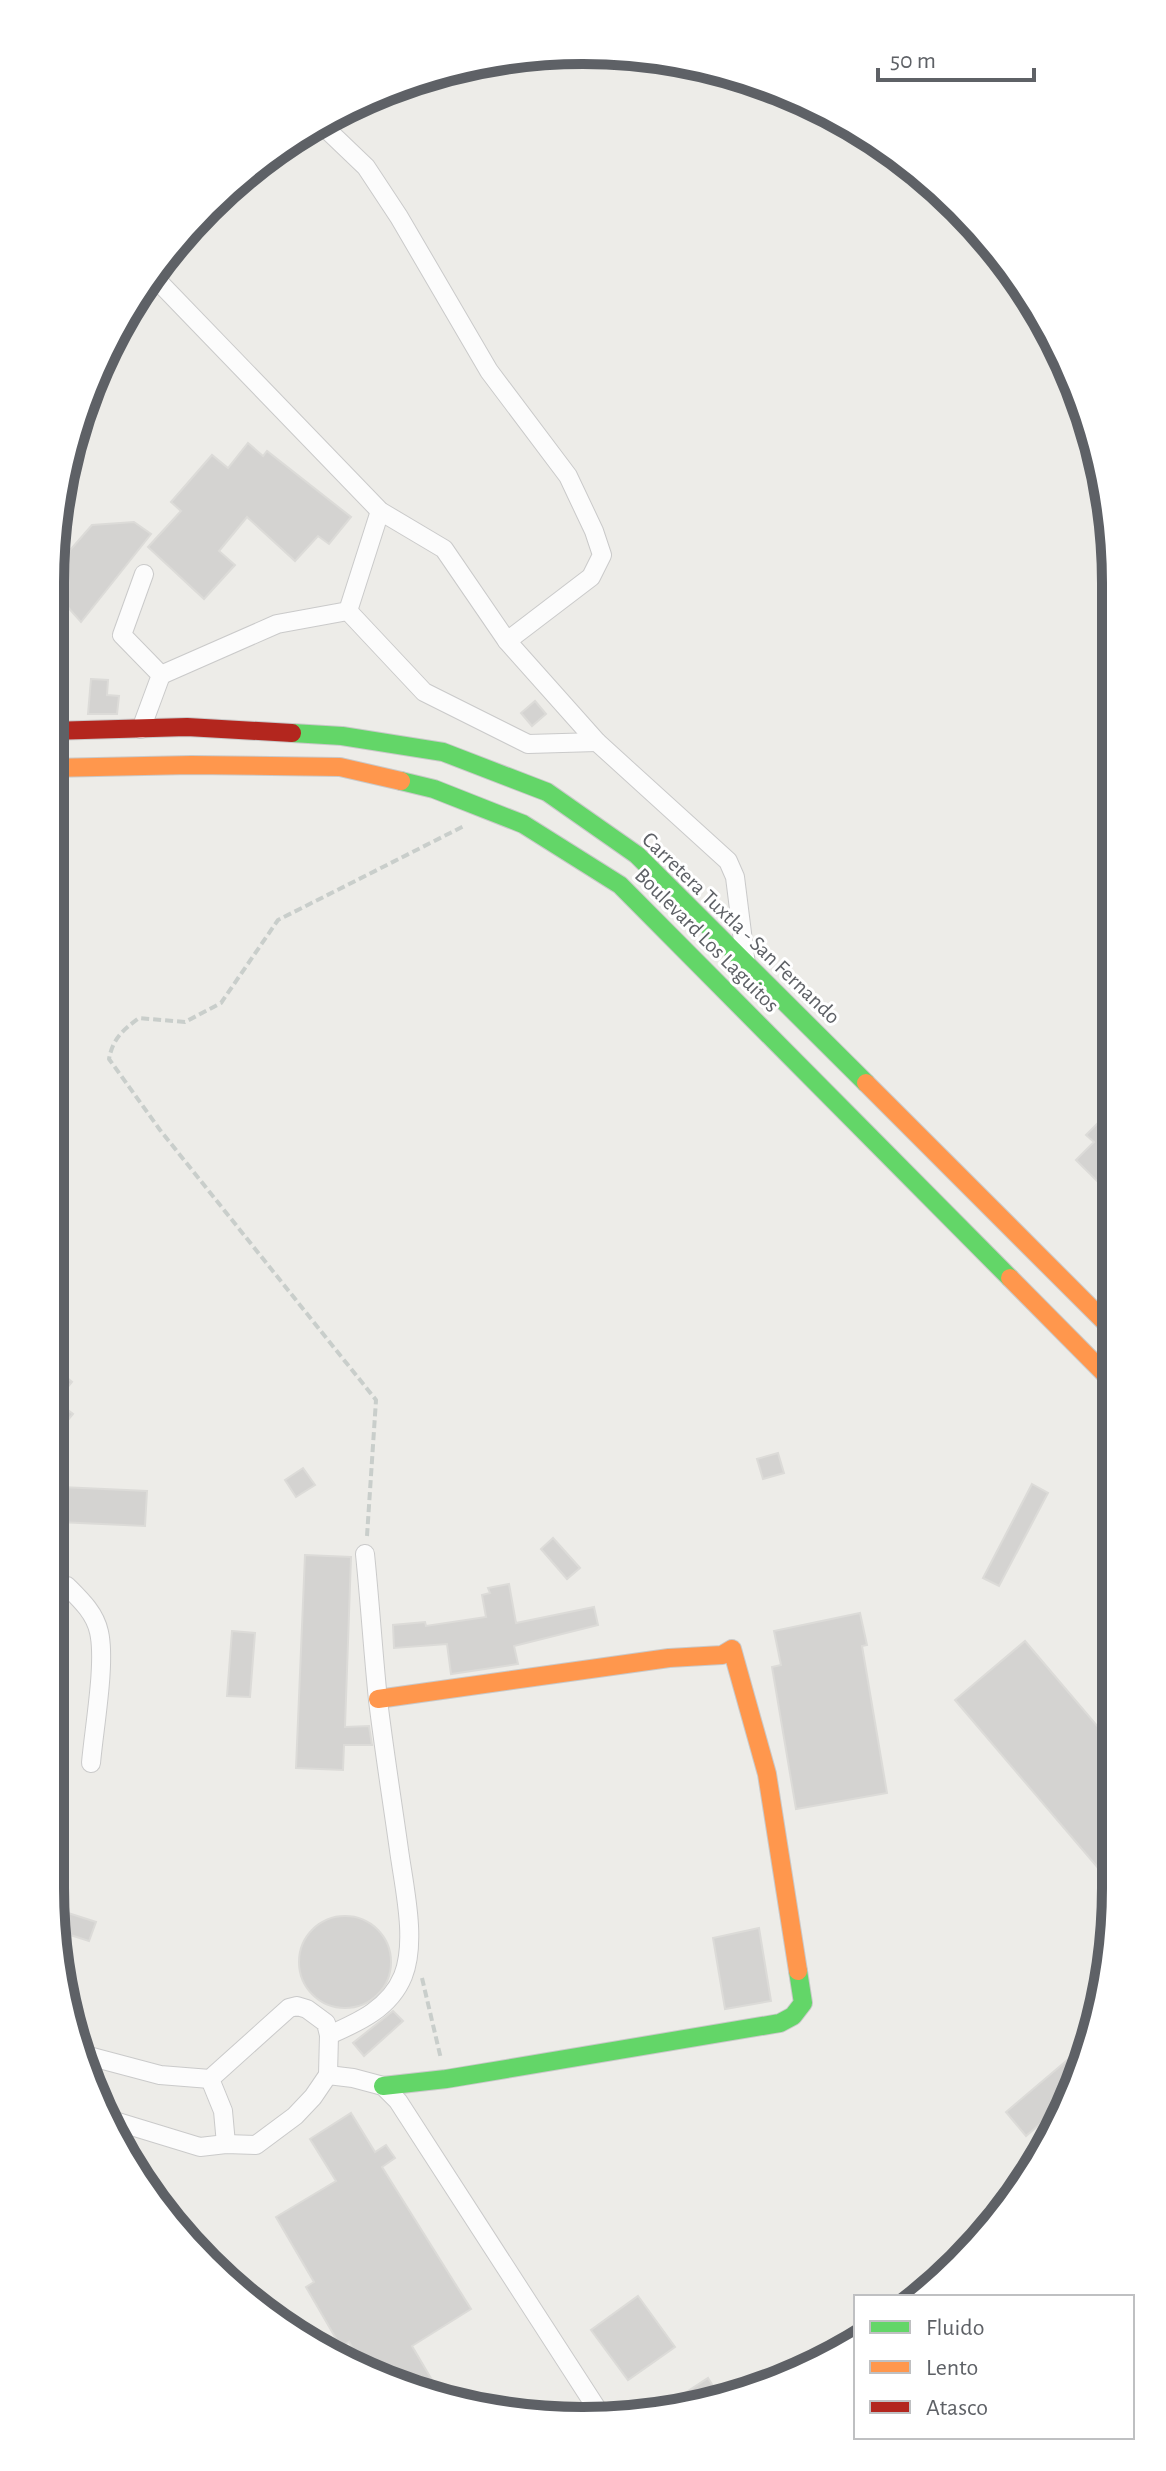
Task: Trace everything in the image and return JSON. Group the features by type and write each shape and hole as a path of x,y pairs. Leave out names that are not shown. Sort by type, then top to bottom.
{"main road":[{"name":"Carretera Tuxtla - San Fernando","path":"64,731 187,727 342,736 443,752 547,792 637,855 1102,1319"},
{"name":"Boulevard Los Laguitos","path":"64,768 340,767 434,789 523,824 620,885 1102,1371"},
{"path":"378,1699 669,1658 722,1655 732,1649 767,1774 803,2003 793,2016 780,2023 446,2079 383,2086"}],"street":[{"path":"329,131 366,167 399,217 489,371 568,476 594,531 602,555 591,577 507,641"},
{"path":"160,283 380,511 444,549 507,641 597,742 728,861 735,877 746,965"},
{"path":"348,611 380,511"},
{"path":"144,574 122,635 161,675"},
{"path":"348,611 424,692 528,744 597,742"},
{"path":"141,729 161,675 277,624 348,611"},
{"path":"329,2035 377,2010 392,1995 408,1959 407,1913 378,1699 365,1554"},
{"path":"64,1586 87,1606 99,1630 101,1657 91,1763"},
{"path":"93,2057 160,2075 210,2079 289,2008 297,2006 307,2009 326,2023 329,2035 328,2075 313,2097 276,2132 256,2145 200,2147 121,2123"},
{"path":"328,2075 383,2086 398,2101 595,2407"},
{"path":"210,2079 223,2111 226,2144"}],"path":[{"path":"365,1554 376,1400 160,1130 109,1059 111,1046 120,1032 139,1018 185,1022 221,1003 278,920 493,812"},
{"path":"421,1973 446,2079"}],"building":[{"path":"248,443 263,456 267,451 351,517 329,544 318,536 295,561 247,517 219,551 235,565 204,599 148,547 181,511 171,502 212,455 228,468"},
{"path":"134,522 151,534 81,622 66,605 64,608 65,556 92,525"},
{"path":"91,679 108,680 107,695 119,696 117,714 88,714"},
{"path":"535,701 546,714 532,726 521,713"},
{"path":"1102,1119 1102,1179 1098,1182 1076,1160 1094,1142 1086,1135"},
{"path":"64,1375 72,1382 64,1392"},
{"path":"64,1407 73,1414 64,1425"},
{"path":"778,1453 784,1473 763,1479 757,1459"},
{"path":"303,1468 315,1485 296,1497 285,1480"},
{"path":"1032,1484 1048,1493 999,1586 983,1578"},
{"path":"64,1487 147,1491 145,1526 64,1522"},
{"path":"553,1538 580,1568 567,1579 541,1549"},
{"path":"305,1555 351,1557 345,1727 369,1726 372,1745 344,1745 343,1770 296,1768"},
{"path":"509,1584 516,1623 594,1607 598,1625 514,1646 518,1664 451,1674 447,1644 394,1648 393,1625 425,1622 426,1626 486,1617 482,1595 490,1593 488,1588"},
{"path":"860,1613 867,1645 862,1646 887,1793 796,1809 772,1667 781,1665 774,1631"},
{"path":"232,1631 255,1633 250,1697 227,1696"},
{"path":"1025,1641 1102,1732 1102,1873 955,1700"},
{"path":"65,1913 96,1922 89,1941 66,1934"},
{"path":"345,1916 363,1919 378,1929 388,1944 391,1962 388,1980 378,1995 363,2005 345,2008 327,2005 312,1995 302,1980 299,1962 302,1944 312,1929 327,1919"},
{"path":"759,1928 771,2001 725,2009 713,1938"},
{"path":"393,2011 403,2021 364,2056 353,2043"},
{"path":"1074,2054 1049,2117 1026,2136 1006,2112"},
{"path":"351,2113 375,2152 386,2145 395,2158 382,2167 471,2309 412,2346 435,2385 357,2355 349,2342 341,2346 306,2287 314,2282 276,2217 336,2181 310,2139"},
{"path":"638,2296 675,2347 628,2380 591,2330"},
{"path":"708,2378 715,2389 684,2397 677,2398"}],"traffic: fast":[{"path":"292,733 342,736 443,752 547,792 637,855 866,1083"},
{"path":"401,781 434,789 523,824 620,885 1010,1278"},
{"path":"383,2086 446,2079 780,2023 793,2016 803,2003 798,1971"}],"traffic: slow":[{"path":"64,768 340,767 401,781"},
{"path":"866,1083 1102,1319"},
{"path":"1010,1278 1102,1371"},
{"path":"378,1699 669,1658 722,1655 732,1649 767,1774 798,1971"}],"traffic: jam":[{"path":"64,731 187,727 292,733"}]}
